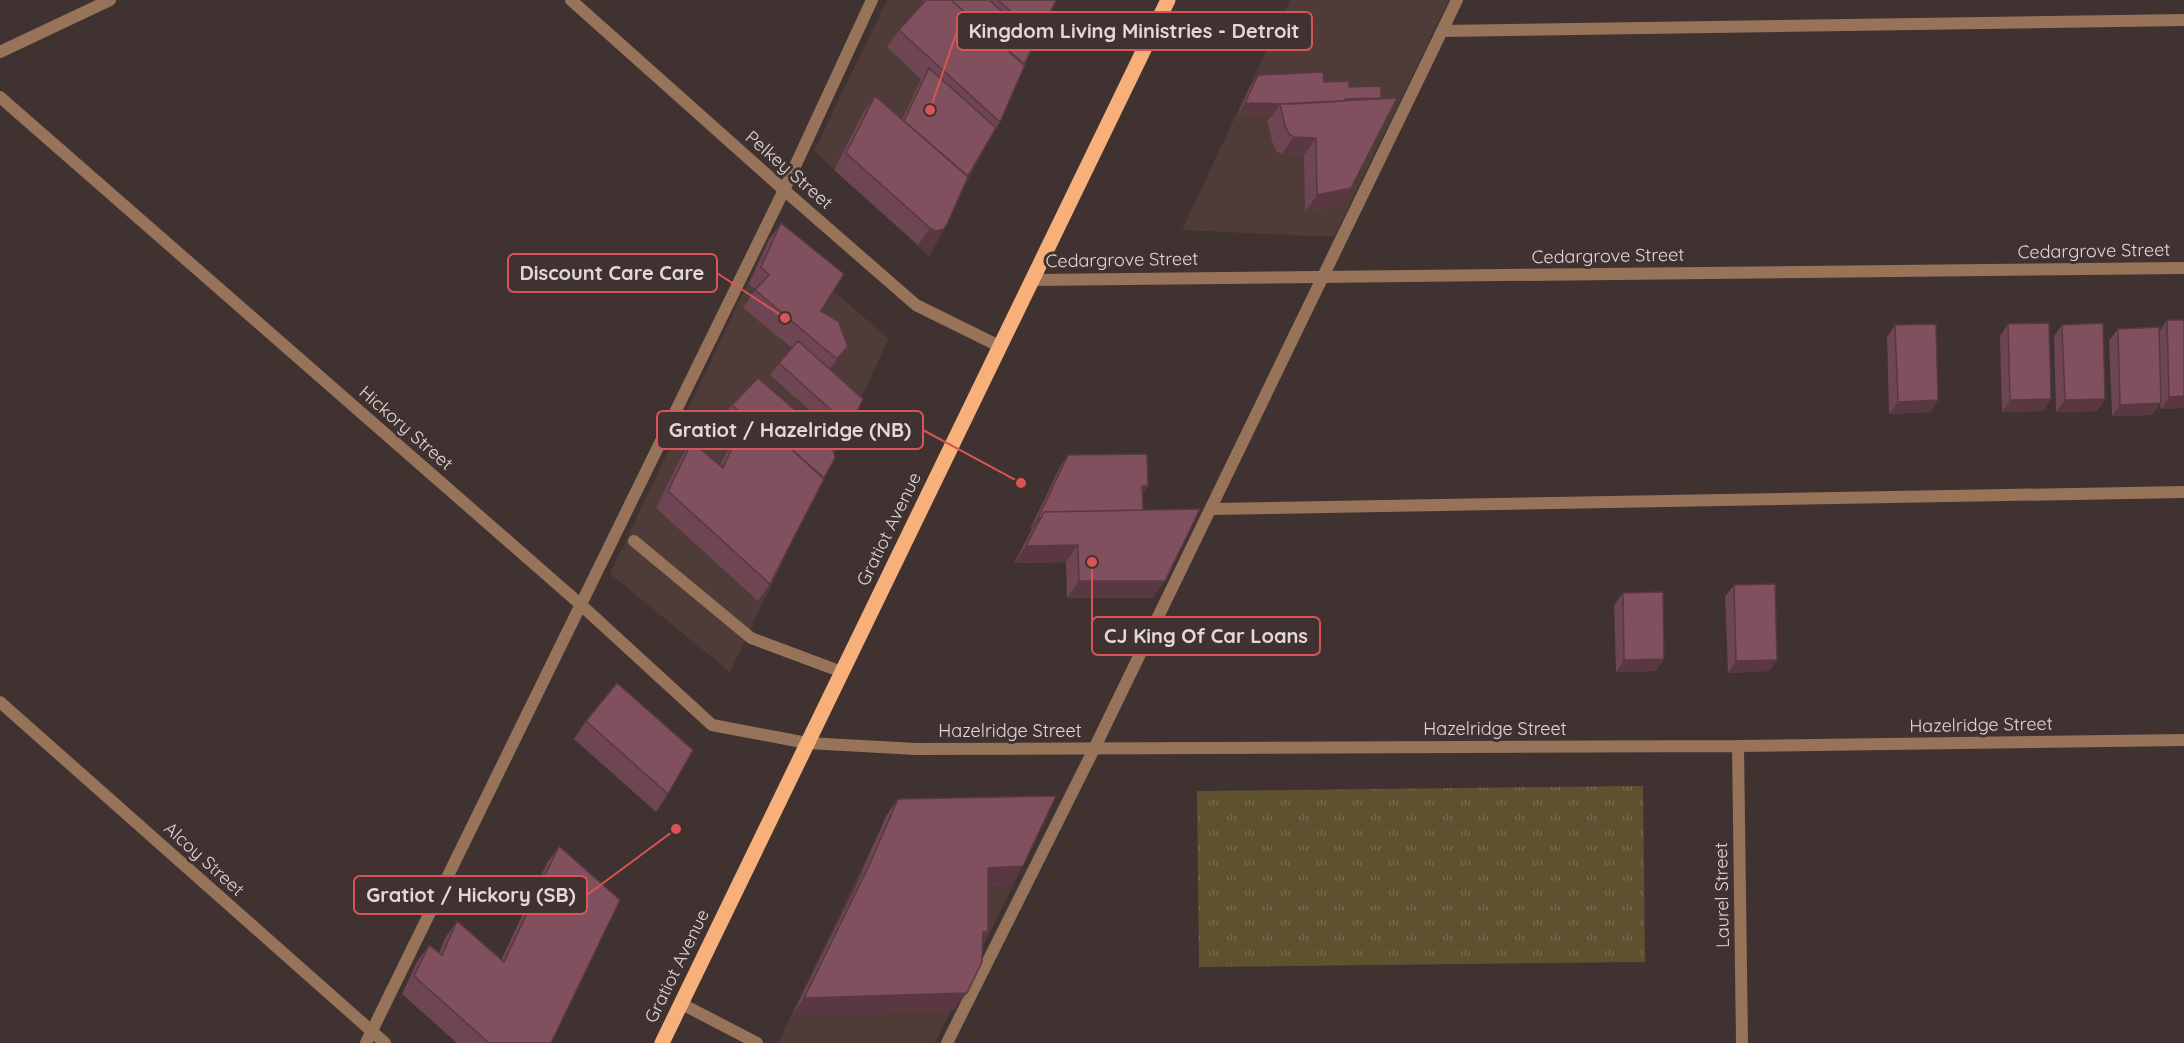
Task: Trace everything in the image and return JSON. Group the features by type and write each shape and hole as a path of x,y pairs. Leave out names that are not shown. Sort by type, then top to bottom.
{"main road":[{"name":"Gratiot Avenue","path":"662,1043 1168,0"}],"street":[{"path":"0,52 110,0"},
{"name":"Pelkey Street","path":"571,0 916,305 999,346"},
{"path":"368,1037 784,190 873,0"},
{"path":"946,1043 1094,748 1457,0"},
{"path":"1442,31 2184,20"},
{"name":"Hickory Street","path":"0,97 580,604 712,725 807,743"},
{"name":"Cedargrove Street","path":"1032,280 2184,268"},
{"path":"1211,509 2184,492"},
{"path":"634,541 751,638 842,672"},
{"name":"Alcoy Street","path":"0,702 368,1037 385,1043"},
{"name":"Hazelridge Street","path":"807,743 916,748 1094,748 1738,746 2184,741"},
{"name":"Laurel Street","path":"1738,746 1742,1043"},
{"path":"680,1003 757,1043"}],"shaded area":[{"path":"887,0 1057,0 930,257 814,151"},
{"path":"1290,0 1449,0 1334,237 1182,230"},
{"path":"770,236 889,339 730,672 610,574"},
{"path":"890,809 1050,811 935,1043 778,1043"}],"green space":[{"path":"1643,786 1645,962 1199,967 1197,791"}],"building":[{"path":"926,0 951,0 1025,65 1000,122 899,30"},
{"path":"951,0 989,0 1035,41 1024,65"},
{"path":"998,0 1056,0 1039,36"},
{"path":"929,68 996,128 968,176 904,121"},
{"path":"1323,72 1324,82 1349,81 1349,87 1381,86 1381,98 1291,104 1245,103 1258,75"},
{"path":"875,96 968,177 944,229 936,231 930,228 846,153"},
{"path":"1397,98 1351,188 1317,195 1316,138 1294,137 1289,134 1280,104"},
{"path":"781,223 844,274 821,311 839,322 848,346 837,359 755,290 769,275 761,267"},
{"path":"2167,320 2184,320 2184,396 2169,397"},
{"path":"2049,323 2051,399 2010,400 2008,324"},
{"path":"2103,323 2105,399 2065,400 2062,325"},
{"path":"1936,324 1938,400 1898,402 1895,325"},
{"path":"2159,327 2161,403 2120,405 2118,329"},
{"path":"798,341 863,399 850,427 779,363"},
{"path":"758,378 831,441 835,458 824,478 749,411 746,417 732,405"},
{"path":"749,411 824,479 770,584 668,491 692,442 723,468"},
{"path":"1147,454 1148,486 1142,486 1143,510 1044,512 1041,518 1038,518 1068,455"},
{"path":"1200,509 1165,581 1079,581 1078,545 1026,546 1044,512"},
{"path":"1775,584 1777,660 1736,661 1734,585"},
{"path":"1663,592 1664,659 1624,660 1623,593"},
{"path":"617,683 693,750 668,794 586,721"},
{"path":"1056,796 1023,866 988,868 988,932 983,932 982,962 967,993 804,998 867,870 898,799"},
{"path":"559,846 620,900 551,1043 489,1043 414,976 429,945 442,955 457,921 504,962"}],"place":[{"name":"Kingdom Living Ministries - Detroit","path":"930,110"},
{"name":"Discount Care Care","path":"785,318"},
{"name":"Gratiot / Hazelridge (NB)","path":"1021,483"},
{"name":"CJ King Of Car Loans","path":"1092,562"},
{"name":"Gratiot / Hickory (SB)","path":"676,829"}]}
